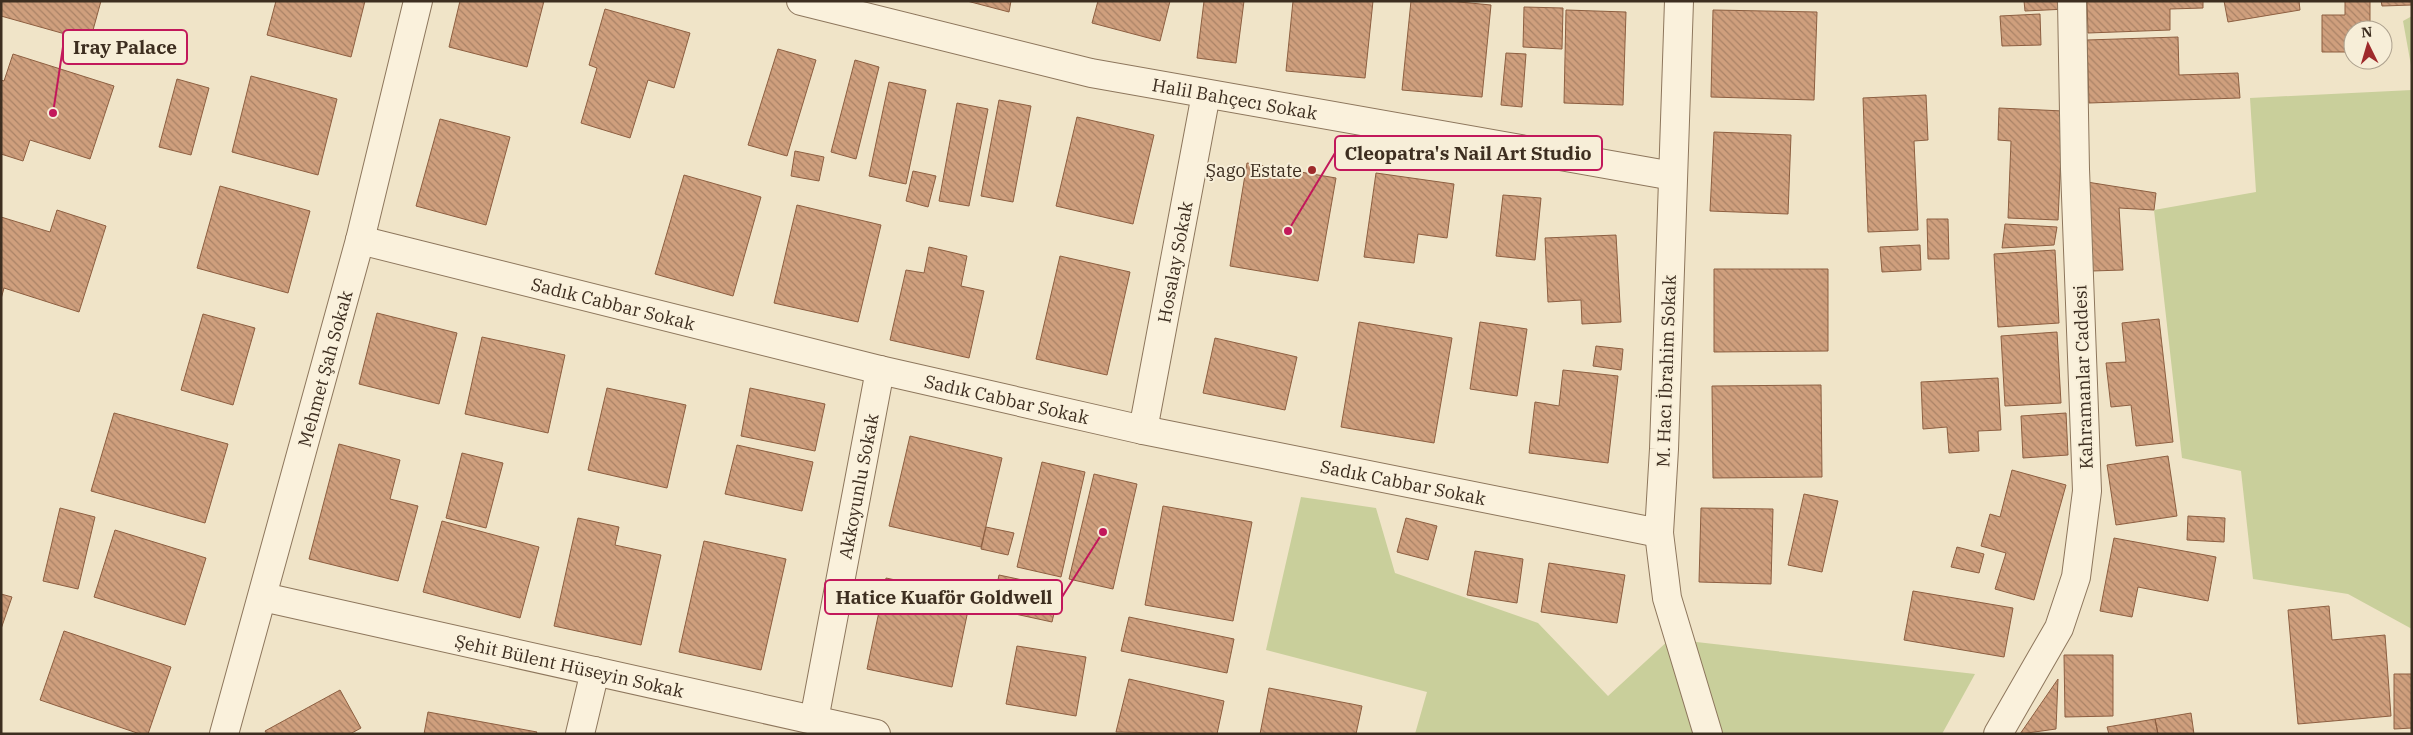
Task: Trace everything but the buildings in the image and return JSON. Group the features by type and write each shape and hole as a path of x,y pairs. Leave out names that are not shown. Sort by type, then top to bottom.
{"street":[{"name":"Mehmet Şah Sokak","path":"224,734 360,240 418,1"},
{"name":"Halil Bahçecı Sokak","path":"801,1 1090,73 1673,176"},
{"name":"M. Hacı İbrahim Sokak","path":"1679,1 1664,449 1659,533 1667,598 1708,734"},
{"name":"Kahramanlar Caddesi","path":"1998,734 2060,628 2076,576 2087,491 2074,169 2072,1"},
{"name":"Hosalay Sokak","path":"1143,430 1206,94"},
{"name":"Sadık Cabbar Sokak","path":"360,240 880,370 1143,430 1659,533"},
{"name":"Akkoyunlu Sokak","path":"814,720 880,370"},
{"name":"Şehit Bülent Hüseyin Sokak","path":"263,597 876,734"},
{"path":"580,734 595,671"}],"green space":[{"path":"2412,16 2412,71 2403,21"},
{"path":"2412,90 2412,629 2348,594 2253,579 2241,471 2182,458 2154,210 2256,192 2250,98"},
{"path":"1301,497 1376,508 1395,573 1538,623 1608,696 1670,639 1975,674 1942,734 1415,734 1427,692 1266,650"}],"place":[{"name":"Iray Palace","path":"53,113"},
{"name":"Şago Estate","path":"1312,170"},
{"name":"Cleopatra's Nail Art Studio","path":"1288,231"},
{"name":"Hatice Kuaför Goldwell","path":"1103,532"}]}
